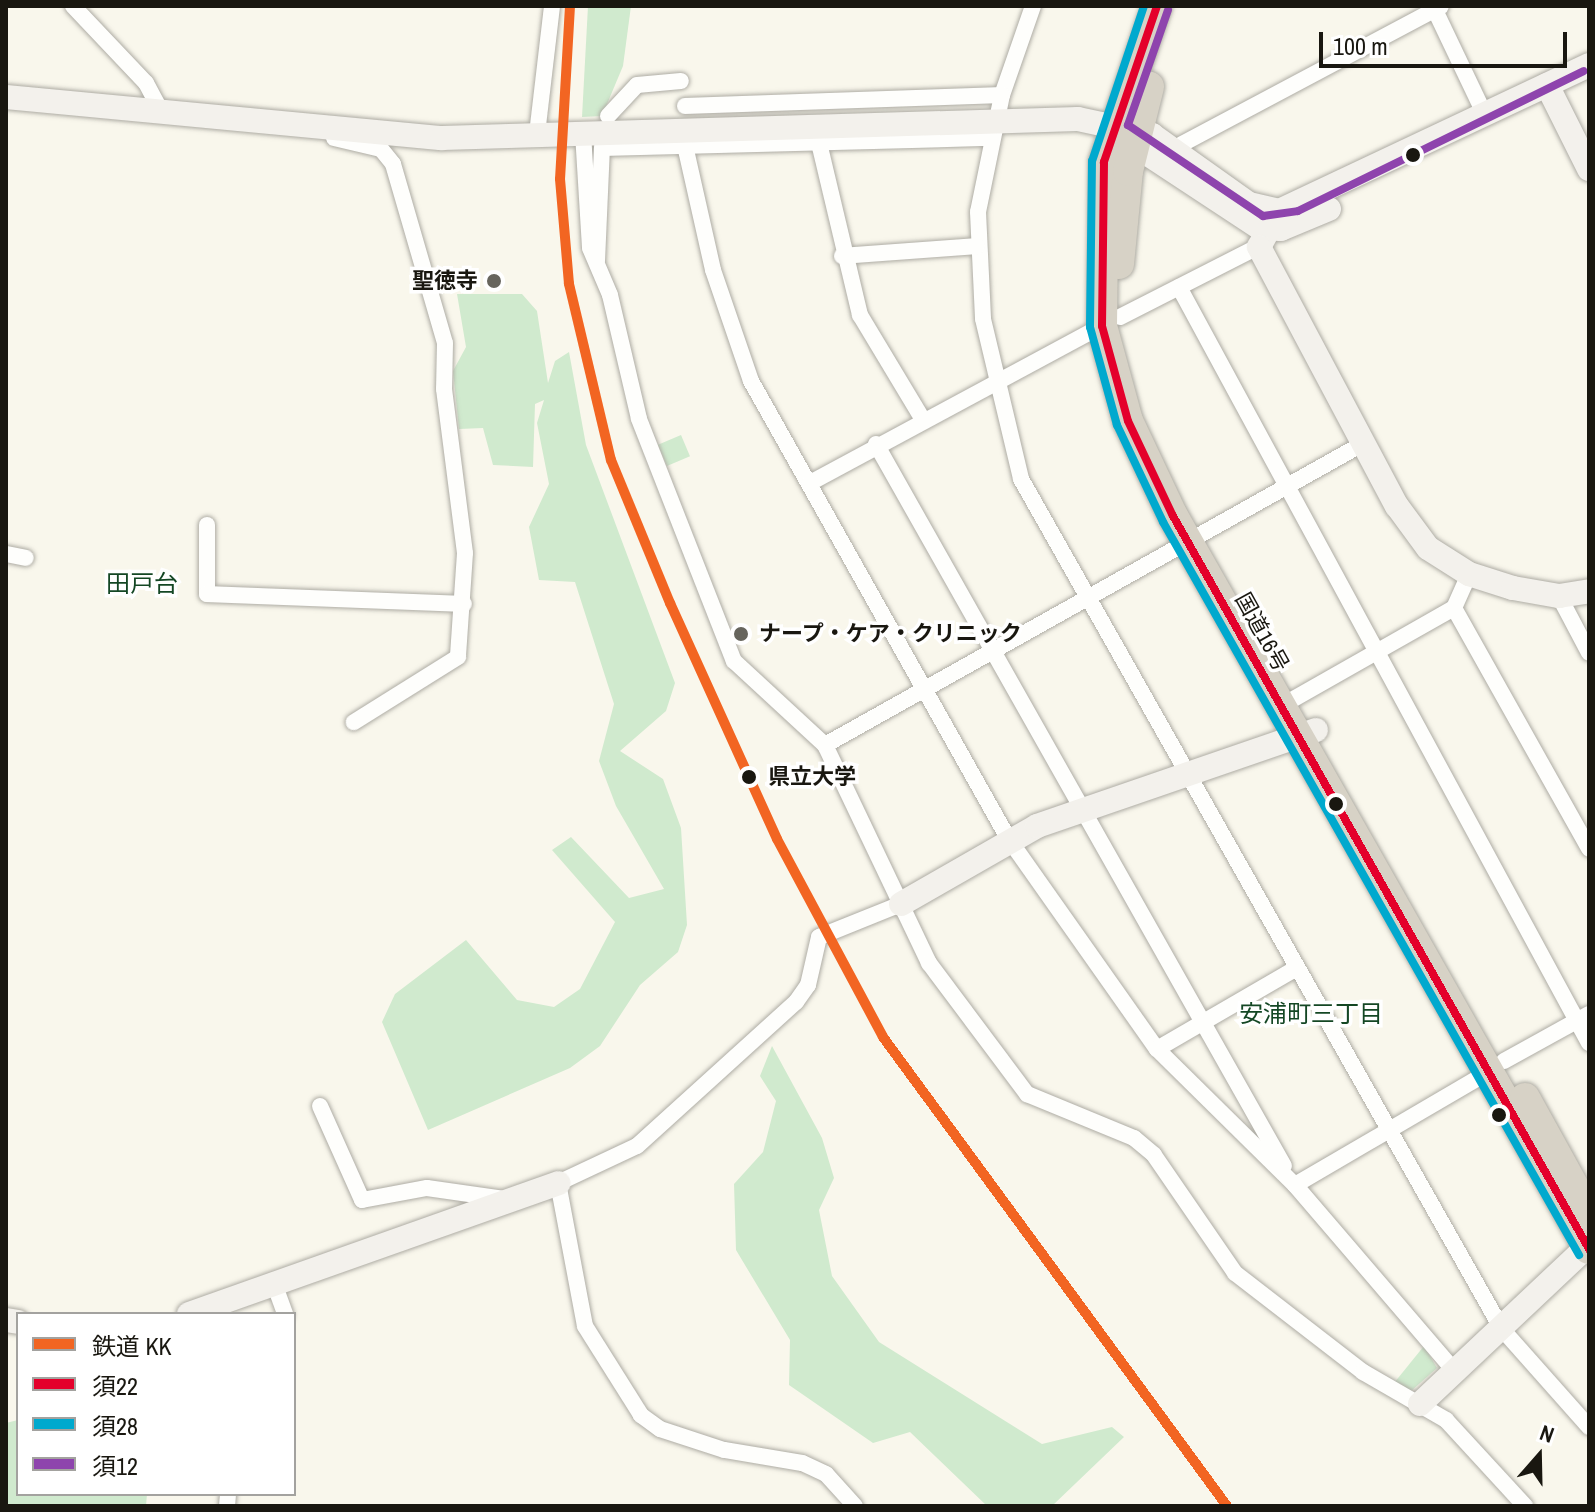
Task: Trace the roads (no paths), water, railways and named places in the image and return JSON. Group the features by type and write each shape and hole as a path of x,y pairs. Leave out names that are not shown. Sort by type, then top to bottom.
{"highway":[{"name":"国道16号","path":"1157,6 1128,136 1111,321 1145,415 1199,537 1496,1067 1588,1247"},
{"name":"国道16号","path":"1128,136 1177,6"},
{"name":"国道16号","path":"1496,1067 1589,1214"}],"street":[{"path":"73,6 146,83 160,114"},
{"path":"537,134 552,6"},
{"path":"1033,6 997,117 977,246 995,380 1021,479 1502,1329 1589,1427"},
{"path":"1172,159 1436,7 1485,115"},
{"path":"1172,159 1238,219 1267,229 1301,223 1550,92 1589,65"},
{"path":"608,116 637,85 681,81"},
{"path":"810,483 922,418 1179,287 1267,229 1485,115 1589,82"},
{"path":"1550,92 1589,169"},
{"path":"6,97 381,135 583,133 997,117"},
{"path":"685,106 1078,119 1128,136 1223,185 1249,204 1267,229 1364,443 1428,548 1469,574 1559,596 1589,591"},
{"path":"160,114 346,140 381,149 393,164 445,343 464,604 458,657 354,722"},
{"path":"597,264 602,148 686,150 819,143 997,117"},
{"path":"583,133 597,264 639,419 734,661 825,745 929,963 1027,1094 1134,1138 1154,1155 1235,1273 1363,1372 1420,1404 1468,1439 1525,1506"},
{"path":"819,143 842,256 860,315 922,418"},
{"path":"686,150 713,270 746,367 1008,838 1157,1049 1295,1185 1456,1373"},
{"path":"842,256 977,246"},
{"path":"1179,287 1285,488 1583,1017 1589,1043"},
{"path":"825,745 1088,601 1364,443"},
{"path":"876,444 1295,1185"},
{"path":"207,525 207,594 464,604"},
{"path":"6,554 26,558"},
{"path":"1290,701 1454,608 1469,574"},
{"path":"1559,596 1589,653"},
{"path":"1454,608 1589,849"},
{"path":"195,1312 558,1183 637,1146 796,1002 808,985 819,937 901,904 1008,838 1082,809 1308,733"},
{"path":"1157,1049 1297,968"},
{"path":"1295,1185 1583,1017"},
{"path":"320,1106 362,1200 427,1188 511,1200"},
{"path":"558,1183 585,1326 641,1415 660,1429 724,1450 802,1463 826,1474 855,1506"},
{"path":"1420,1404 1588,1247"},
{"path":"275,1286 284,1312"}],"rail line":[{"name":"KK","path":"570,6 560,179 569,284 611,460 670,603 777,839 883,1037 1227,1506"}],"place":[{"name":"聖徳寺","path":"494,281"},
{"name":"ナープ・ケア・クリニック","path":"741,634"},
{"name":"県立大学","path":"749,777"}],"district":[{"name":"田戸台","path":"142,584"},
{"name":"安浦町三丁目","path":"1311,1014"}]}
